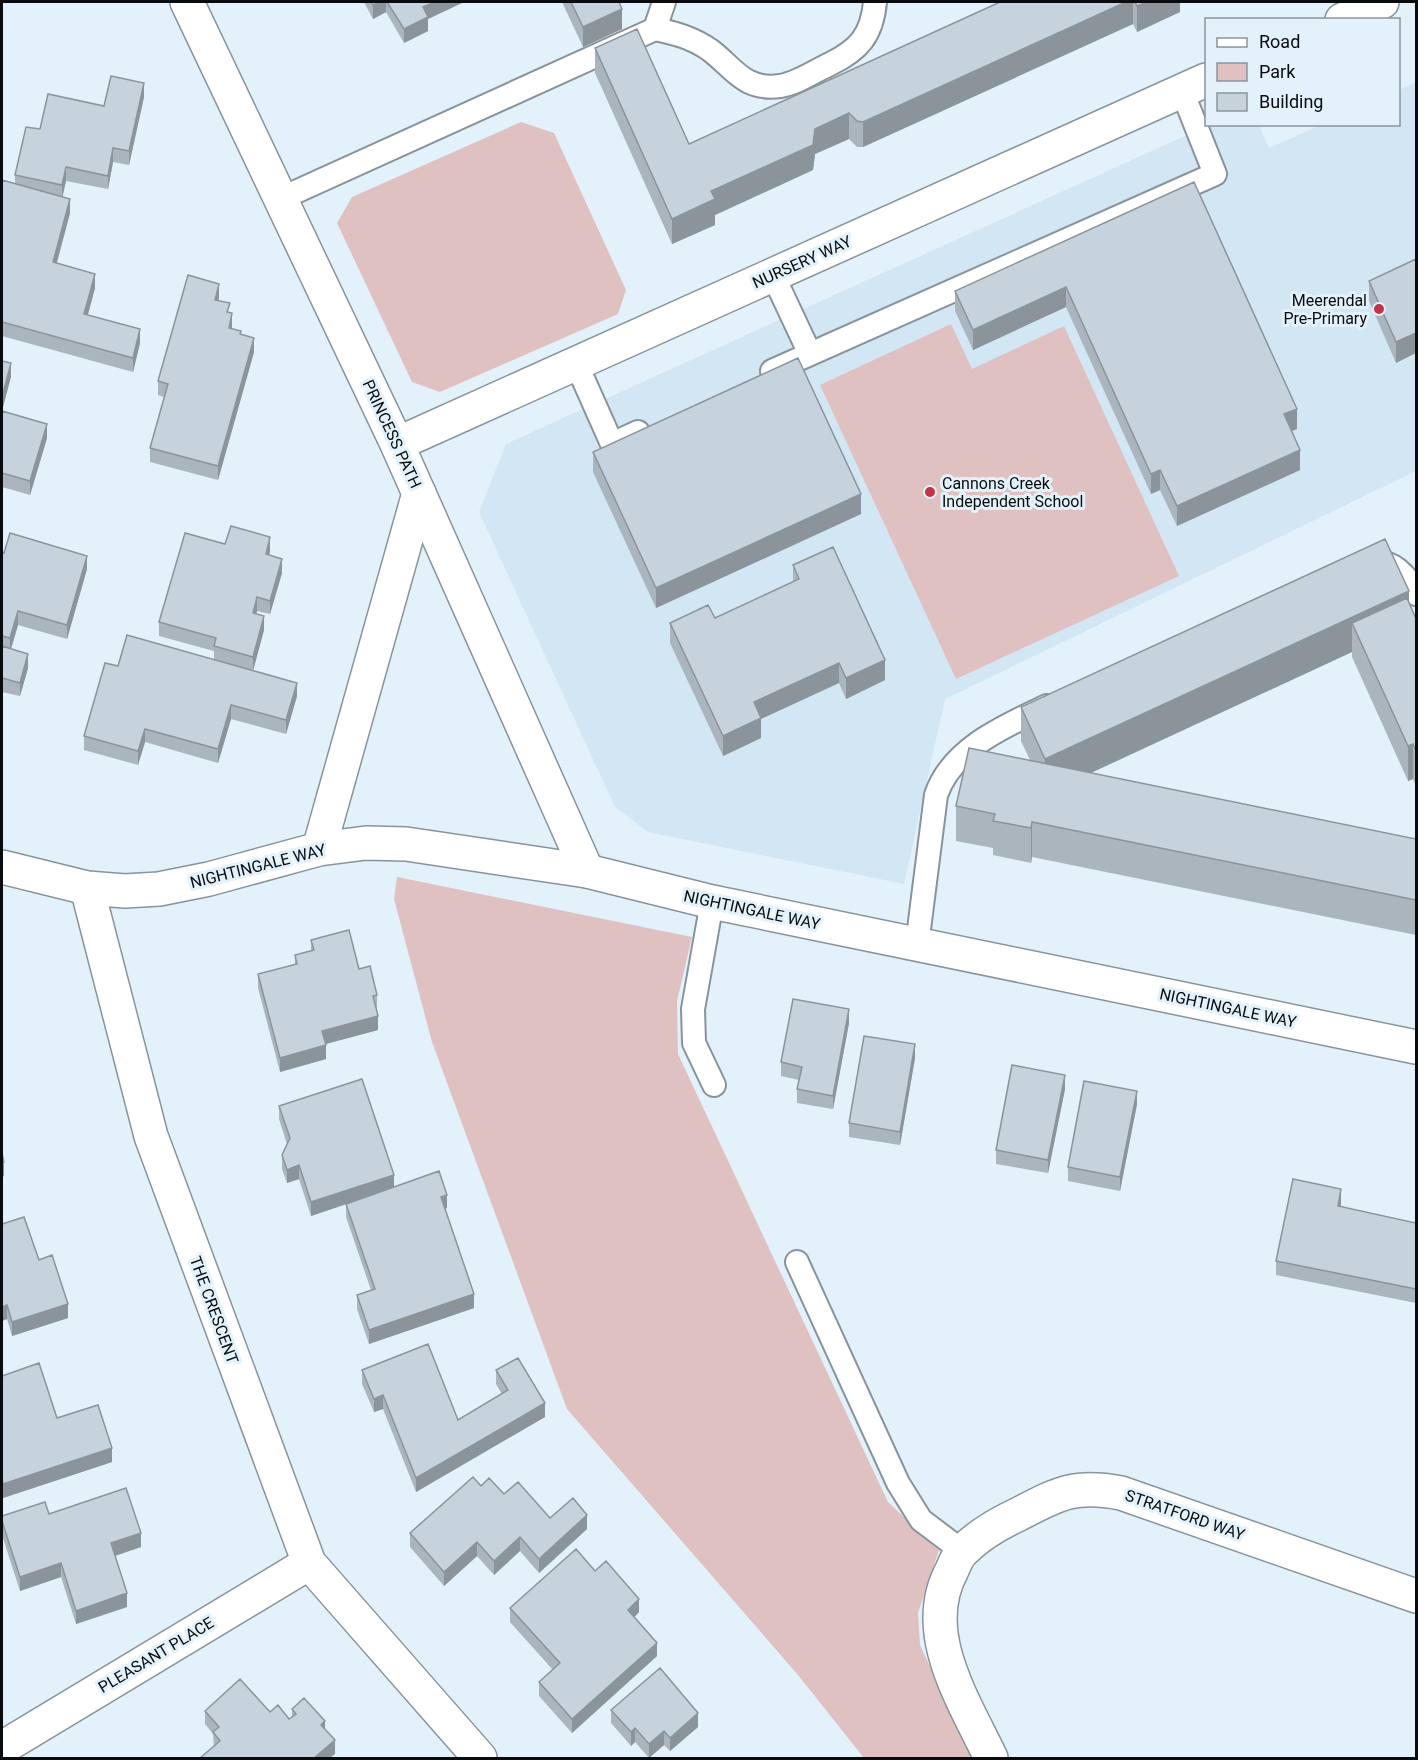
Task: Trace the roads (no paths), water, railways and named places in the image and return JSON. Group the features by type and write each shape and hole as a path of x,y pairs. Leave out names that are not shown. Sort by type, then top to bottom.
{"street":[{"name":"PRINCESS PATH","path":"187,2 397,444 587,871"},
{"path":"1346,18 1382,2"},
{"name":"NURSERY WAY","path":"397,444 1194,86"},
{"path":"319,849 419,493"},
{"name":"NIGHTINGALE WAY","path":"87,888 124,891 159,889 209,879 319,849 366,843 406,844 587,871 712,902 1416,1047"},
{"path":"2,867 87,888"},
{"name":"THE CRESCENT","path":"87,888 151,1136 309,1563 480,1758"},
{"name":"STRATFORD WAY","path":"962,1551 991,1528 1062,1492 1093,1487 1121,1492 1416,1596"},
{"path":"962,1551 942,1587 939,1626 948,1665 990,1758"},
{"name":"PLEASANT PLACE","path":"2,1748 309,1563"}],"lane":[{"path":"655,29 664,2"},
{"path":"280,199 655,29 679,34 711,51 730,70 746,81 765,87 782,86 842,58 860,46 873,19 875,2"},
{"path":"747,382 1215,174 1194,86"},
{"path":"774,275 810,354"},
{"path":"576,363 612,444 654,425"},
{"path":"1344,569 1355,564 1377,561 1399,569 1416,594"},
{"path":"917,945 936,795 942,777 952,763 966,751 1061,699"},
{"path":"712,902 693,1009 694,1043 714,1085"},
{"path":"797,1262 898,1483 921,1520 962,1551"}],"place":[{"name":"Meerendal Pre-Primary","path":"1379,309"},
{"name":"Cannons Creek Independent School","path":"930,492"}]}
